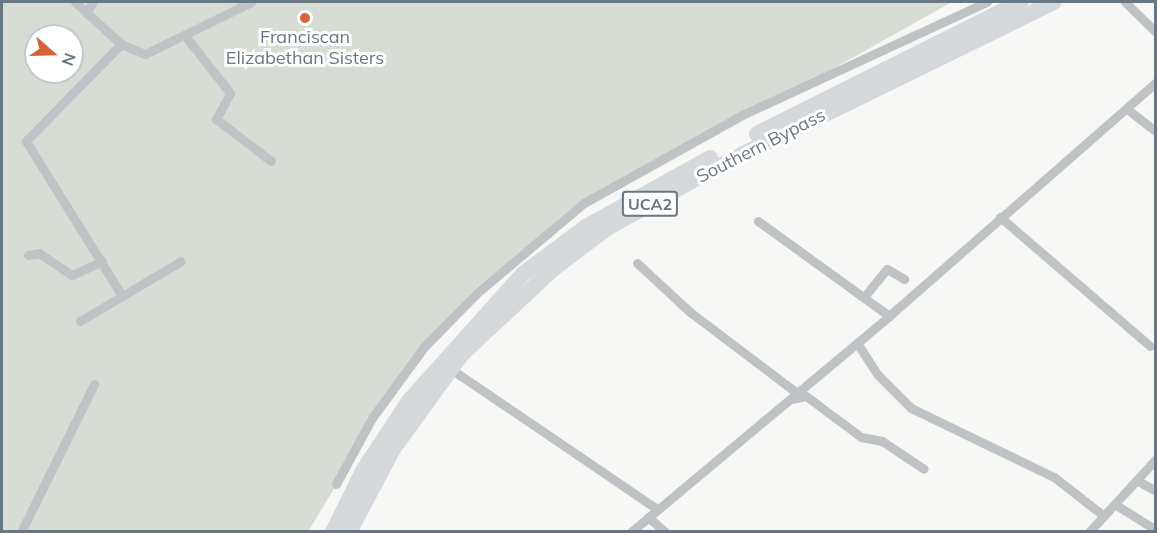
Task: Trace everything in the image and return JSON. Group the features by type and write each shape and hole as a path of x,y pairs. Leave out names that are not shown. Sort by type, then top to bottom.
{"highway":[{"name":"Southern Bypass","path":"333,531 363,471 409,401 523,274 641,193 1021,2"},
{"name":"Southern Bypass","path":"349,531 393,449 451,369 503,312 607,228 714,168 1054,2"}],"street":[{"path":"75,2 121,44 145,54 186,37 251,2"},
{"path":"86,13 93,2"},
{"path":"336,484 372,418 424,347 477,292 584,203 742,115 987,2"},
{"path":"1125,2 1155,32"},
{"path":"186,37 230,93 216,119 271,161"},
{"path":"121,44 26,141 121,294"},
{"path":"631,531 889,316 1155,82"},
{"path":"1127,109 1155,132"},
{"path":"1000,218 1150,346"},
{"path":"758,220 889,316"},
{"path":"28,255 39,253 72,275 102,261"},
{"path":"80,321 121,294 181,261"},
{"path":"637,263 793,397 806,396 861,437 882,441 924,469"},
{"path":"864,297 888,269 904,279"},
{"path":"857,343 878,375 911,408 1054,477 1104,516"},
{"path":"451,369 657,509"},
{"path":"21,531 94,384"},
{"path":"1089,531 1116,505 1155,459"},
{"path":"1138,481 1155,491"},
{"path":"1116,505 1155,530"},
{"path":"648,518 665,531"}],"shaded area":[{"path":"2,2 952,2 556,224 475,289 406,368 308,532 2,531"}],"place":[{"name":"Franciscan Elizabethan Sisters","path":"305,18"}]}
